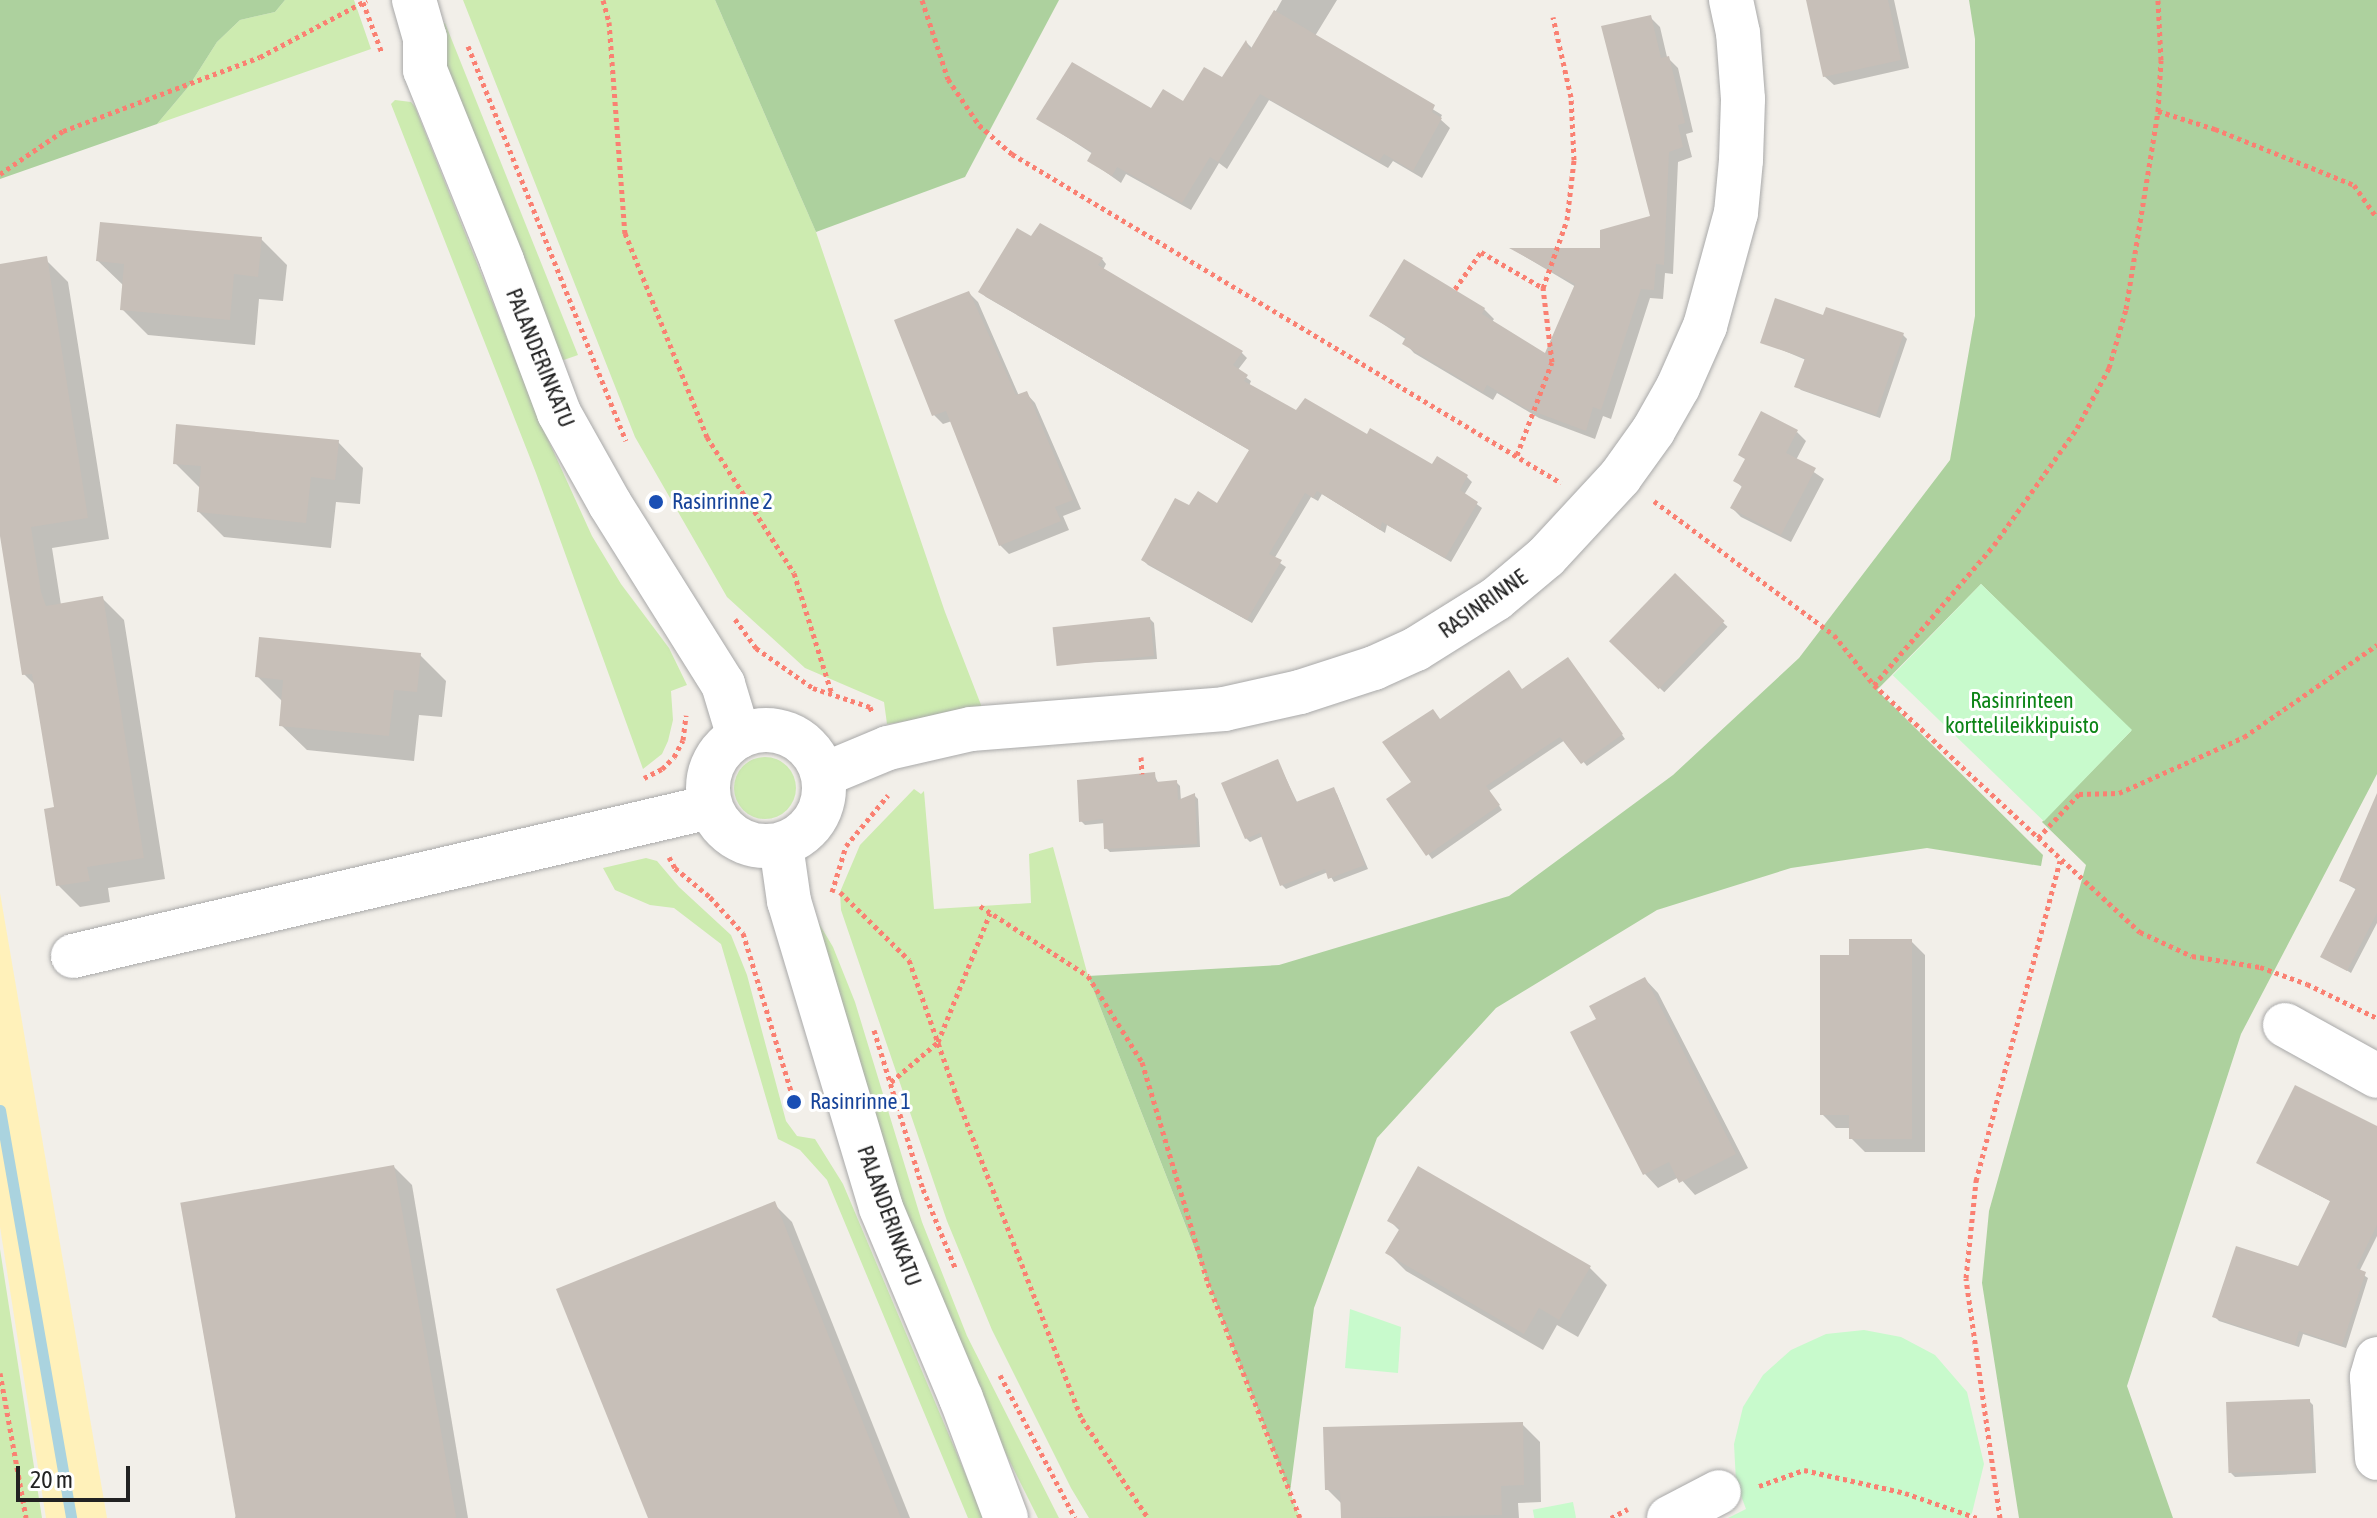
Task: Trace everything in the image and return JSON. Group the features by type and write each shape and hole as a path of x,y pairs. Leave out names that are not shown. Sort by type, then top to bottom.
{"street":[{"name":"PALANDERINKATU","path":"414,0 425,38 425,70 559,413 723,684 739,737"},
{"name":"RASINRINNE","path":"823,775 888,748 971,729 1224,709 1300,692 1374,668 1416,649 1496,599 1546,557 1620,477 1653,431 1678,387 1709,313 1736,213 1741,160 1743,99 1738,33 1731,0"},
{"path":"755,731 790,735 805,745 823,775 820,810 811,825 781,845 747,844 731,835 710,807 707,786 711,766 722,749 755,731"},
{"path":"73,956 710,807"},
{"name":"PALANDERINKATU","path":"781,845 789,901 881,1208 961,1398 1006,1518"},
{"path":"2285,1025 2377,1076"},
{"path":"2377,1359 2372,1377 2377,1458"},
{"name":"PALANDERINKATU","path":"961,1398 1030,1518"},
{"path":"1669,1518 1733,1491"}],"path":[{"path":"603,0 609,22 625,233 707,437 794,573 832,694"},
{"path":"1874,685 1994,545 2043,479 2097,393 2121,333 2158,111 2161,60 2158,0"},
{"path":"0,174 63,131 260,57 365,1 383,55"},
{"path":"1517,455 1552,362 1543,288 1567,220 1574,160 1571,97 1553,17"},
{"path":"2158,111 2215,129 2354,185 2377,218"},
{"path":"1455,289 1481,252 1543,288"},
{"path":"2038,838 2079,794 2119,793 2244,737 2377,645"},
{"path":"756,648 746,668 723,684 683,700 687,722 674,757 662,769 637,781 675,868 710,897 743,933 797,1111"},
{"path":"2000,1518 1966,1278 1976,1181 2060,861"},
{"path":"840,892 909,960 1082,1419 1148,1518"},
{"path":"980,906 1088,976 1142,1062 1208,1283 1300,1518"},
{"path":"891,1082 938,1042 990,913"},
{"path":"2307,984 2377,1018"},
{"path":"0,1373 26,1518"},
{"path":"1733,1491 1804,1470 1905,1493 1977,1518"}],"green space":[{"path":"0,0 285,0 275,12 240,20 217,42 189,86 157,124 0,179"},
{"path":"285,0 354,0 371,49 157,124 189,86 217,42 240,20 275,12"},
{"path":"463,0 715,0 816,232 945,612 983,710 887,724 884,702 805,668 727,597 635,437"},
{"path":"715,0 1059,0 965,177 816,232"},
{"path":"1969,0 2377,0 2377,774 2241,1034 2127,1386 2173,1518 2019,1518 1982,1283 1989,1211 2086,865 2042,822 2131,731 1981,584 1877,690 2043,855 2041,866 1927,848 1791,868 1657,910 1496,1008 1377,1138 1314,1308 1290,1492 1088,976 1279,965 1509,896 1673,775 1799,658 1950,460 1975,316 1975,39"},
{"path":"445,23 578,355 558,362 441,59 437,26"},
{"path":"395,100 411,102 415,107 540,422 592,536 621,584 669,648 687,685 671,691 673,720 668,741 662,754 643,769 536,473 391,104"},
{"name":"Rasinrinteen korttelileikkipuisto","path":"1981,584 2132,730 2044,821 1893,675"},
{"path":"765,757 777,759 787,766 794,776 794,800 787,810 777,817 765,819 753,817 743,810 736,800 734,788 736,776 743,766 753,759"},
{"path":"914,789 921,794 924,791 934,909 1031,903 1029,854 1053,847 1088,976 1300,1518 1089,1518 1071,1488 992,1330 947,1221 841,910 840,892 860,845"},
{"path":"646,858 657,861 679,887 731,935 747,975 786,1121 797,1136 815,1139 843,1184 984,1518 968,1518 827,1180 800,1150 778,1139 721,944 674,908 650,905 615,890 603,868"},
{"path":"817,920 833,947 855,1002 922,1222 967,1336 1059,1518 1038,1518 945,1332 898,1215"},
{"path":"0,1249 42,1518 0,1518"},
{"path":"1350,1309 1401,1327 1398,1373 1345,1368"},
{"path":"1864,1330 1901,1337 1935,1355 1967,1392 1984,1464 1972,1513 1968,1518 1728,1518 1746,1509 1736,1482 1734,1444 1743,1407 1763,1375 1791,1350 1826,1334"},
{"path":"1573,1502 1576,1518 1534,1518 1533,1510"}],"sand":[{"path":"0,893 107,1518 46,1518 0,1227"}],"building":[{"path":"1806,0 1888,0 1901,60 1823,77"},
{"path":"1274,10 1435,105 1432,112 1442,118 1413,171 1384,154 1379,161 1260,94 1218,162 1210,157 1182,203 1117,167 1112,176 1087,161 1092,152 1036,119 1072,62 1151,108 1163,89 1183,101 1204,67 1222,77 1246,40 1250,50"},
{"path":"1651,15 1661,58 1669,56 1685,123 1678,125 1683,147 1669,152 1664,265 1656,264 1654,290 1641,289 1601,410 1593,407 1586,431 1527,409 1487,385 1483,392 1402,344 1406,337 1369,316 1404,259 1485,308 1482,314 1545,353 1575,284 1509,248 1600,248 1600,230 1650,216 1601,26"},
{"path":"100,222 262,237 258,277 234,274 230,320 120,310 124,264 96,261"},
{"path":"1040,223 1103,258 1098,265 1243,351 1233,365 1248,375 1244,381 1296,410 1305,398 1367,434 1370,428 1432,464 1437,456 1468,475 1460,490 1478,502 1445,558 1382,522 1380,530 1317,491 1313,498 1305,493 1269,554 1282,560 1247,620 1141,560 1175,498 1189,505 1198,491 1217,503 1249,450 978,292 1017,228 1031,236"},
{"path":"47,256 88,518 31,527 41,592 46,606 103,596 144,858 87,867 90,881 56,886 44,809 54,807 32,674 22,675 0,536 0,264"},
{"path":"969,291 1016,395 1027,391 1073,500 1055,507 1061,521 999,546 946,411 932,416 894,320"},
{"path":"1775,298 1823,315 1826,307 1904,333 1876,415 1794,387 1805,358 1760,343"},
{"path":"1761,411 1798,430 1786,453 1816,468 1781,535 1730,508 1742,486 1733,481 1745,459 1738,455"},
{"path":"176,424 339,440 335,480 311,477 306,523 197,512 201,466 173,464"},
{"path":"1675,573 1725,621 1659,689 1609,641"},
{"path":"1150,617 1154,656 1057,666 1053,627"},
{"path":"259,637 421,653 417,692 394,690 389,736 279,726 283,680 255,677"},
{"path":"1568,657 1623,734 1581,764 1560,737 1486,786 1500,805 1426,856 1386,799 1411,782 1382,742 1433,709 1440,719 1509,670 1522,689"},
{"path":"1278,759 1296,802 1334,787 1365,865 1328,879 1325,869 1280,886 1260,833 1245,839 1221,783"},
{"path":"1155,772 1156,782 1177,780 1178,800 1195,793 1197,844 1104,849 1103,819 1079,822 1077,780"},
{"path":"2377,793 2377,913 2347,971 2320,957 2356,888 2339,881"},
{"path":"1849,939 1912,939 1912,1139 1849,1139 1849,1115 1820,1115 1820,955 1849,955"},
{"path":"1645,977 1736,1154 1679,1183 1669,1162 1643,1175 1570,1032 1596,1019 1589,1006"},
{"path":"2295,1085 2377,1126 2377,1225 2356,1268 2366,1272 2342,1345 2299,1331 2295,1345 2212,1317 2236,1246 2298,1266 2330,1201 2256,1163"},
{"path":"394,1165 456,1518 236,1518 180,1203"},
{"path":"1418,1166 1591,1266 1559,1320 1539,1308 1524,1334 1385,1253 1400,1228 1387,1221"},
{"path":"775,1201 901,1518 648,1518 556,1289"},
{"path":"2310,1399 2312,1470 2229,1473 2226,1402"},
{"path":"1523,1422 1524,1485 1501,1486 1502,1515 1341,1518 1340,1490 1325,1490 1323,1427"}],"waterway":[{"path":"0,1110 71,1518"}],"place":[{"name":"Rasinrinne 2","path":"656,502"},
{"name":"Rasinrinne 1","path":"794,1102"}]}
